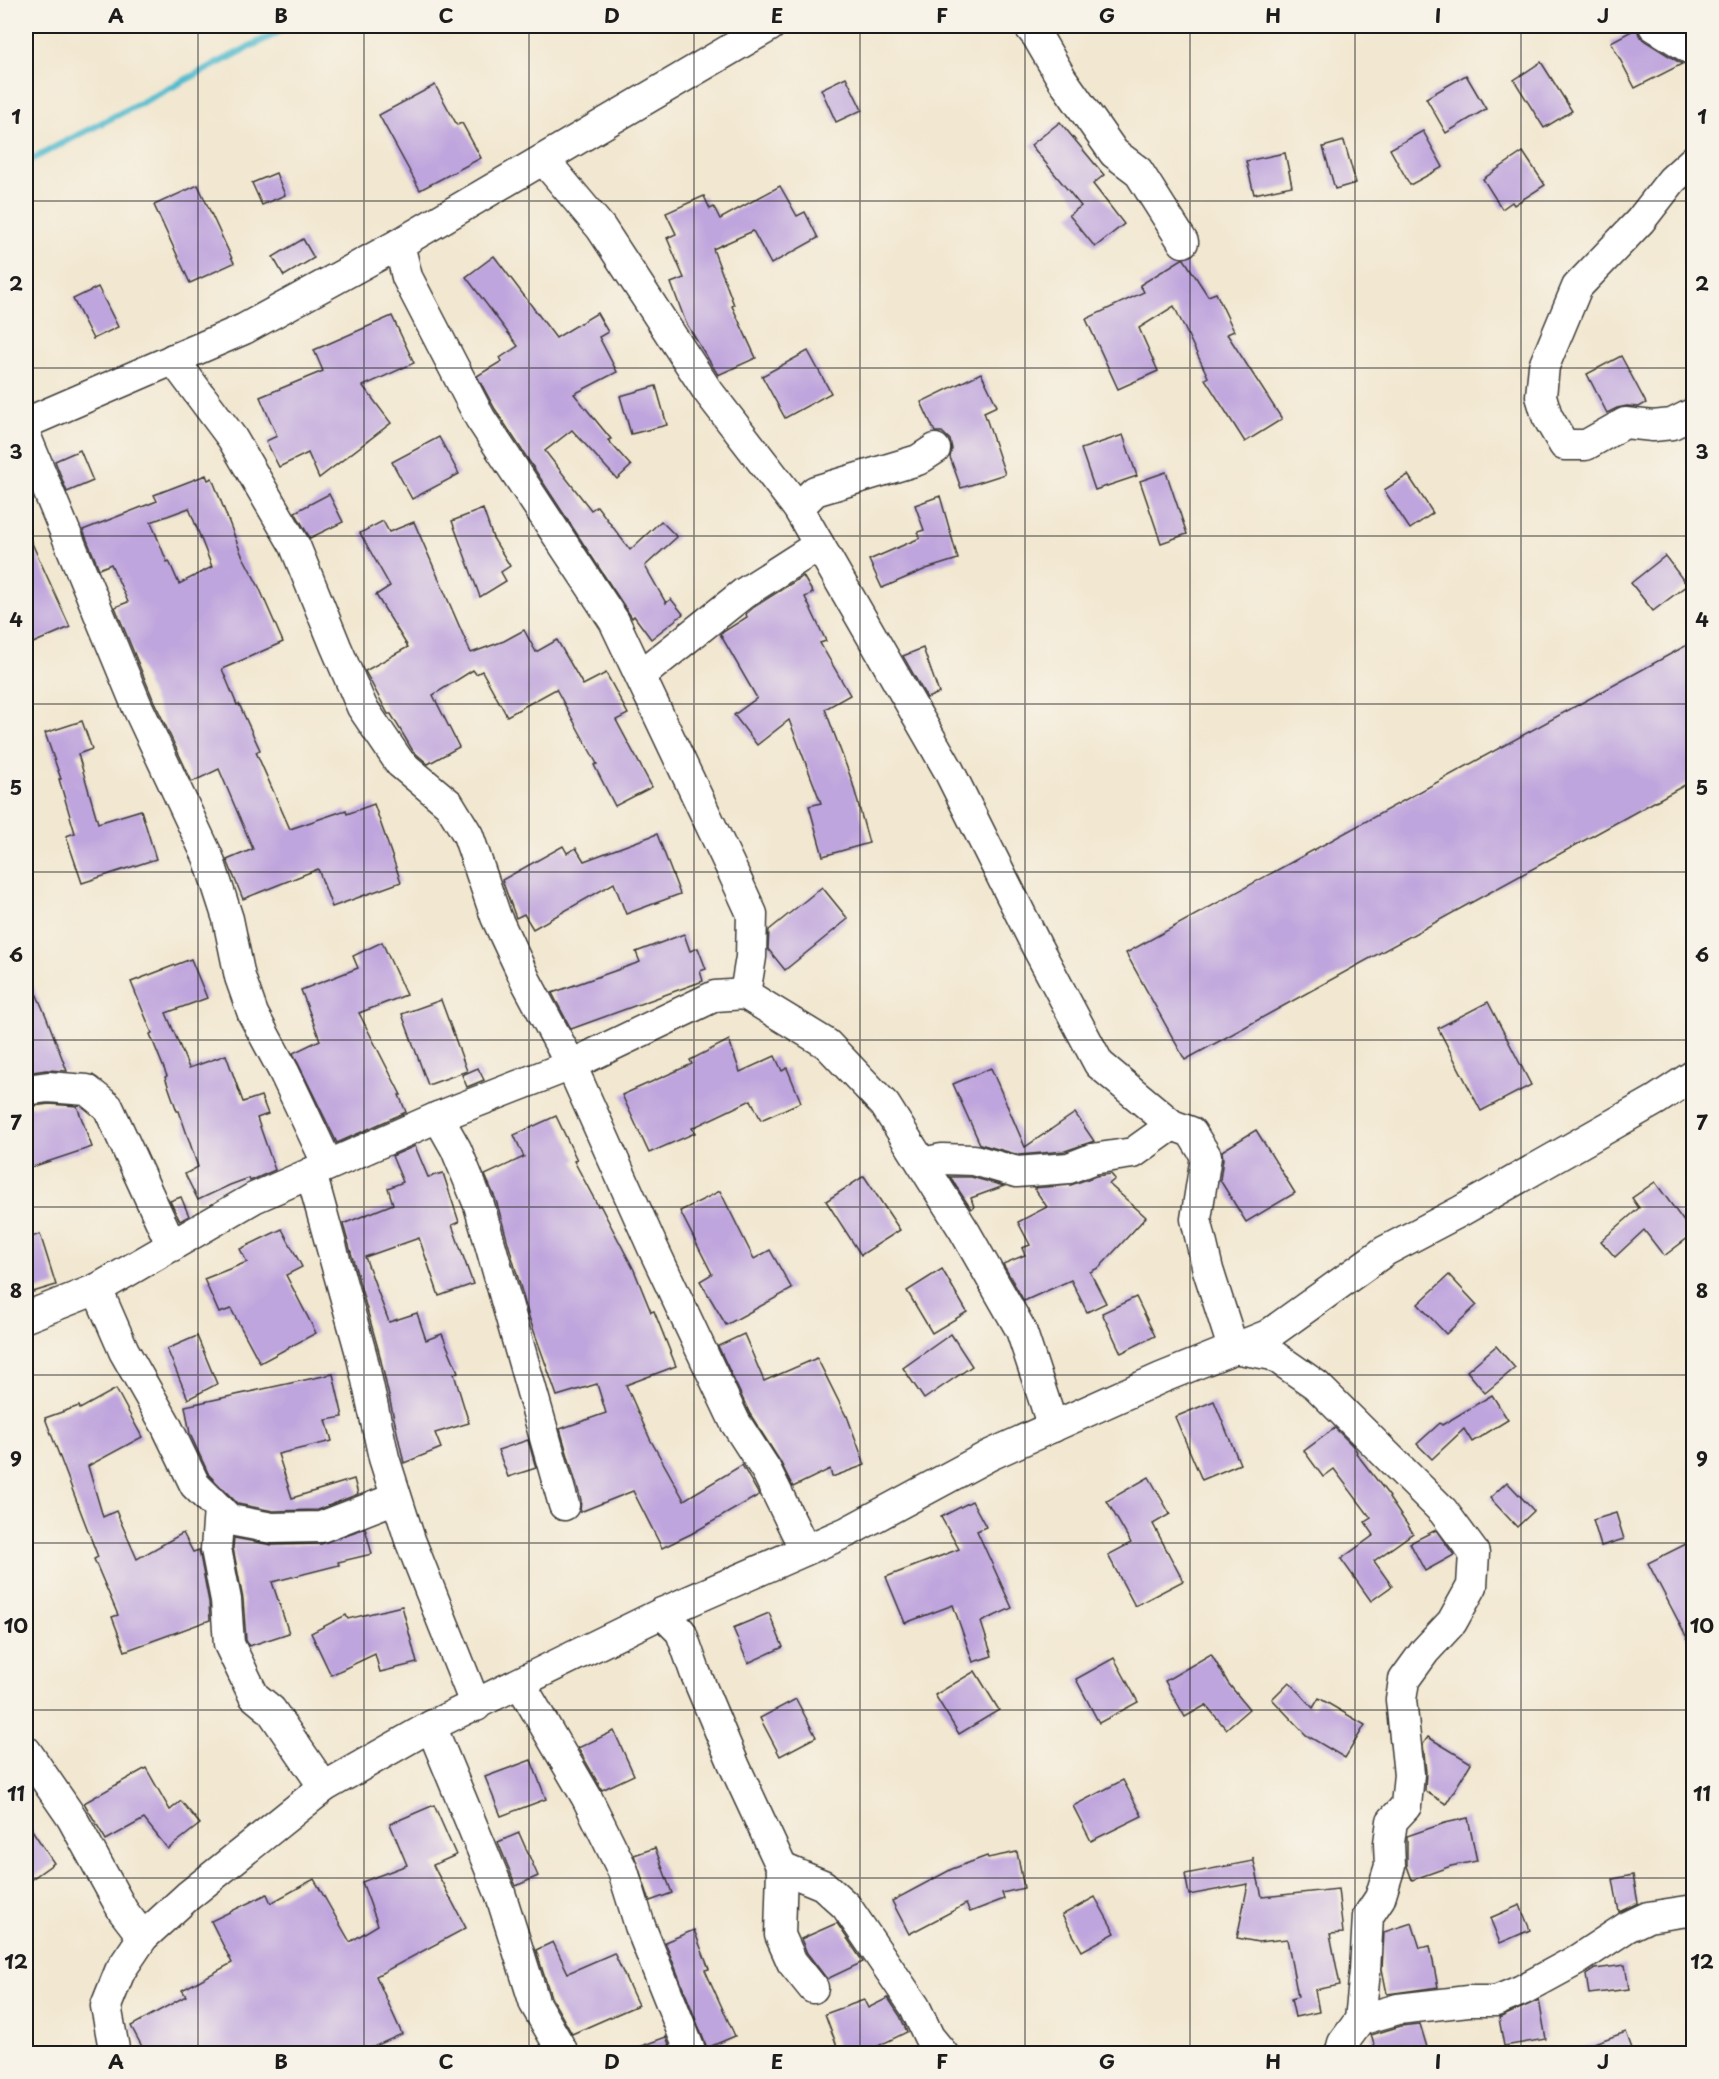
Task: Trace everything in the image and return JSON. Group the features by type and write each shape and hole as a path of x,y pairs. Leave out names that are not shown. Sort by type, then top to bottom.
{"street":[{"path":"26,423 244,329 399,244 770,26"},
{"path":"1029,26 1062,79 1114,153 1138,171 1183,242"},
{"path":"1654,26 1694,51"},
{"path":"544,160 601,228 707,390 798,508 948,769 1037,948 1099,1064 1172,1125 1191,1132 1206,1156 1196,1219 1208,1270 1233,1348"},
{"path":"1694,160 1672,180 1640,221 1577,287 1544,366 1541,396 1548,416 1564,445 1586,445 1625,423 1653,426 1672,424 1694,413"},
{"path":"399,244 407,277 480,418 614,621 752,914 752,957 745,994"},
{"path":"174,359 232,438 295,546 362,707 400,763 449,804 468,835 496,917 526,981 571,1065 653,1248 735,1422 766,1470 805,1550"},
{"path":"26,437 137,706 208,857 228,919 240,977 254,1014 285,1072 319,1169 384,1458 396,1498 410,1540 476,1706"},
{"path":"798,508 815,491 918,460 934,449"},
{"path":"640,675 744,593 819,545"},
{"path":"26,1317 97,1289 254,1198 438,1118 571,1065 715,996 745,994 827,1044 885,1105 965,1232 1021,1330 1053,1427"},
{"path":"115,2054 106,2006 120,1971 143,1937 188,1896 324,1786 431,1726 476,1706 662,1612 847,1532 990,1455 1161,1378 1269,1335 1385,1251 1461,1211 1656,1100 1694,1075"},
{"path":"26,1090 48,1087 87,1090 108,1107 172,1246"},
{"path":"438,1118 456,1149 479,1205 564,1505"},
{"path":"922,1164 942,1159 974,1160 1017,1172 1069,1168 1092,1159 1133,1153 1172,1125"},
{"path":"97,1289 124,1351 166,1425 195,1485 230,1520 272,1528 321,1527 396,1498"},
{"path":"1233,1348 1273,1355 1316,1385 1443,1511 1474,1553 1472,1586 1452,1622 1425,1651 1404,1680 1401,1700 1409,1774 1406,1806 1392,1821 1389,1842 1390,1866 1380,1898 1368,1916 1360,2020 1343,2043 1340,2054"},
{"path":"219,1509 216,1549 225,1600 229,1644 254,1696 271,1710 324,1786"},
{"path":"662,1612 681,1632 694,1672 730,1757 782,1868 780,1935 792,1962 813,1988"},
{"path":"520,1683 587,1798 623,1871 640,1926 691,2053"},
{"path":"431,1726 500,1893 536,2004 564,2054"},
{"path":"26,1751 72,1818 123,1911 143,1937"},
{"path":"782,1868 823,1885 846,1906 915,2007 929,2037 944,2054"},
{"path":"1360,2020 1398,2009 1468,2001 1496,2001 1522,1990 1577,1960 1648,1917 1694,1910"}],"building":[{"path":"1637,28 1639,35 1645,41 1682,64 1635,88 1611,42"},
{"path":"1541,62 1572,111 1544,128 1514,80"},
{"path":"1466,75 1486,109 1446,133 1426,98"},
{"path":"846,77 862,110 836,122 821,89"},
{"path":"435,85 457,125 462,123 481,158 420,190 379,115"},
{"path":"1060,122 1104,175 1093,184 1124,224 1095,247 1069,215 1081,206 1031,145"},
{"path":"1423,131 1443,167 1410,185 1390,149"},
{"path":"1344,141 1356,183 1335,189 1323,147"},
{"path":"1523,152 1545,185 1514,205 1512,202 1502,209 1483,179"},
{"path":"1285,153 1292,186 1254,194 1246,161"},
{"path":"276,173 285,195 262,205 252,183"},
{"path":"198,185 234,263 190,283 154,205"},
{"path":"780,186 797,216 805,212 818,238 771,264 753,231 713,249 734,305 732,306 756,358 718,375 686,323 671,283 684,278 667,238 676,234 666,213 704,196 710,209 714,207 720,219"},
{"path":"303,239 314,258 284,276 273,257"},
{"path":"494,256 556,338 597,313 608,332 599,337 617,372 574,394 611,439 608,440 631,466 617,479 572,430 545,451 591,510 597,506 630,550 661,521 677,537 645,566 666,603 671,599 683,614 651,639 634,616 632,618 495,409 477,376 502,361 500,358 518,346 466,277"},
{"path":"1182,259 1208,296 1216,293 1234,331 1227,334 1282,419 1245,442 1205,379 1208,377 1174,306 1139,328 1158,371 1118,389 1086,319 1144,292 1140,285"},
{"path":"98,287 118,327 93,339 73,299"},
{"path":"392,316 414,363 363,386 391,423 319,478 308,453 279,467 266,441 277,436 260,397 323,371 314,350"},
{"path":"808,351 831,393 785,418 762,376"},
{"path":"1621,356 1646,403 1639,407 1617,408 1607,413 1587,374"},
{"path":"981,373 997,406 984,412 1005,474 961,488 950,457 952,449 950,440 942,432 935,432 921,402"},
{"path":"656,386 667,425 631,434 620,396"},
{"path":"1123,435 1137,476 1095,490 1081,449"},
{"path":"439,437 459,474 412,499 392,462"},
{"path":"80,450 93,481 67,492 55,461"},
{"path":"1166,472 1187,534 1161,543 1140,481"},
{"path":"206,475 208,480 212,478 241,553 283,642 222,669 260,750 256,752 290,829 346,810 347,814 374,804 401,882 332,907 318,869 243,899 227,860 253,849 219,769 192,782 153,699 115,607 128,602 111,564 99,569 83,530 157,501 154,495","holes":["189,508 212,567 179,584 169,561 167,562 151,522"]},
{"path":"1408,475 1433,513 1410,529 1384,490"},
{"path":"329,494 343,522 310,538 295,512"},
{"path":"940,496 958,559 926,569 882,588 869,560 920,538 918,532 924,530 915,505"},
{"path":"483,509 493,538 510,566 501,572 506,581 480,597 452,521"},
{"path":"383,521 389,532 414,522 471,653 504,641 524,630 536,652 557,640 583,685 606,673 628,714 616,720 652,787 615,806 594,765 597,764 556,689 507,716 482,671 476,674 473,670 433,695 459,747 428,764 413,751 391,714 388,714 365,671 408,647 376,595 390,586 360,533"},
{"path":"26,530 70,627 26,646"},
{"path":"1665,556 1687,585 1653,611 1631,583"},
{"path":"803,576 813,593 805,597 826,641 820,643 850,695 825,709 852,781 869,843 823,856 809,806 821,803 789,720 757,745 734,715 757,698 720,634 747,617 746,614 754,607"},
{"path":"1687,645 1694,657 1694,780 1185,1060 1126,953"},
{"path":"923,648 939,693 927,698 903,656"},
{"path":"82,721 92,749 78,754 98,823 141,810 156,859 82,883 66,836 75,833 59,779 61,779 45,733"},
{"path":"657,834 680,894 626,914 614,883 533,929 524,914 516,918 502,880 563,846 567,853 576,848 584,861"},
{"path":"822,887 848,919 785,970 768,949 769,930"},
{"path":"684,934 690,951 698,948 706,969 700,971 703,981 571,1029 552,993 640,962 636,952"},
{"path":"382,942 406,995 359,1013 401,1095 399,1095 406,1112 337,1143 293,1053 320,1040 301,990 358,968 353,956"},
{"path":"191,959 207,998 166,1013 189,1068 226,1055 243,1102 261,1096 268,1114 257,1118 275,1170 250,1181 249,1178 230,1185 198,1200 185,1174 198,1167 150,1034 152,1033 131,982"},
{"path":"26,970 67,1071 46,1070 26,1073"},
{"path":"441,1000 467,1071 428,1085 402,1014"},
{"path":"1488,1002 1531,1085 1481,1111 1438,1028"},
{"path":"729,1040 740,1072 775,1056 782,1071 787,1068 801,1102 761,1120 751,1100 692,1128 695,1133 649,1153 622,1095 692,1064 690,1060"},
{"path":"478,1068 484,1080 467,1087 462,1075"},
{"path":"991,1068 1025,1147 1075,1113 1094,1141 1065,1151 1019,1155 980,1144 953,1084"},
{"path":"49,1104 77,1106 92,1147 26,1169 26,1107"},
{"path":"556,1116 577,1160 574,1161 634,1270 651,1312 654,1311 676,1366 626,1385 650,1439 684,1500 742,1465 759,1495 662,1548 633,1491 580,1512 581,1500 560,1429 606,1413 597,1384 557,1396 529,1317 496,1200 485,1175 524,1157 514,1135"},
{"path":"1256,1130 1295,1193 1246,1222 1220,1180 1222,1151"},
{"path":"415,1146 428,1177 443,1173 459,1222 452,1225 473,1284 439,1296 419,1238 365,1257 389,1322 417,1313 426,1340 442,1334 458,1372 454,1374 469,1423 435,1433 441,1448 404,1463 379,1352 343,1224 393,1204 388,1188 403,1182 392,1156"},
{"path":"1111,1174 1115,1179 1109,1184 1146,1217 1100,1267 1090,1272 1106,1303 1087,1312 1071,1280 1024,1301 1003,1264 1025,1255 1022,1248 1030,1245 1018,1222 1047,1207 1034,1188 1071,1185 1096,1176"},
{"path":"864,1176 900,1230 861,1255 826,1201"},
{"path":"950,1177 971,1177 1004,1186 971,1198 974,1207 971,1209"},
{"path":"1655,1182 1693,1234 1664,1256 1644,1230 1615,1257 1601,1241 1639,1208 1632,1198"},
{"path":"720,1191 754,1259 770,1250 792,1289 726,1325 700,1281 712,1274 680,1211"},
{"path":"181,1197 189,1216 180,1221 170,1201"},
{"path":"282,1229 302,1267 286,1275 316,1333 260,1363 231,1309 219,1313 204,1279 247,1262 240,1249"},
{"path":"40,1234 56,1285 33,1292 31,1286 26,1288 26,1239"},
{"path":"942,1269 967,1312 932,1333 907,1291"},
{"path":"1449,1275 1477,1305 1446,1334 1418,1304"},
{"path":"1136,1297 1155,1336 1121,1353 1102,1313"},
{"path":"744,1334 764,1381 817,1358 847,1416 865,1465 832,1477 830,1469 793,1487 780,1461 750,1414 718,1346"},
{"path":"951,1334 972,1366 924,1399 903,1368"},
{"path":"197,1336 217,1384 188,1399 167,1349"},
{"path":"1496,1346 1515,1368 1485,1393 1467,1371"},
{"path":"333,1374 343,1417 326,1420 332,1441 278,1454 292,1498 354,1479 358,1494 318,1510 273,1511 238,1504 209,1475 190,1434 185,1406"},
{"path":"116,1389 142,1437 88,1466 103,1517 116,1511 137,1559 183,1533 193,1552 199,1550 209,1602 210,1620 125,1651 112,1617 118,1615 94,1559 98,1557 45,1418 79,1406 80,1409"},
{"path":"1492,1395 1508,1420 1472,1442 1464,1429 1432,1459 1417,1444 1440,1423 1442,1425"},
{"path":"1214,1401 1240,1464 1202,1480 1175,1417"},
{"path":"1335,1428 1354,1447 1413,1533 1374,1561 1392,1586 1371,1601 1341,1559 1374,1535 1365,1522 1371,1518 1334,1469 1323,1477 1304,1451"},
{"path":"528,1440 536,1468 508,1477 498,1450"},
{"path":"1149,1477 1170,1514 1153,1524 1183,1581 1135,1606 1108,1555 1131,1543 1107,1501"},
{"path":"1507,1482 1534,1511 1517,1527 1490,1498"},
{"path":"972,1501 986,1527 977,1531 1012,1608 981,1622 992,1656 973,1662 953,1605 905,1623 886,1577 959,1549 941,1517"},
{"path":"1616,1513 1624,1539 1601,1546 1593,1520"},
{"path":"365,1528 372,1554 272,1582 289,1633 249,1646 246,1640 243,1599 233,1548 234,1538 272,1545 321,1544"},
{"path":"1436,1530 1454,1555 1425,1571 1410,1543"},
{"path":"1694,1540 1694,1651 1648,1563"},
{"path":"402,1606 417,1663 380,1672 375,1654 331,1675 311,1633 346,1615 348,1619"},
{"path":"769,1613 783,1647 748,1663 733,1628"},
{"path":"1211,1654 1228,1683 1249,1709 1226,1729 1206,1705 1185,1717 1165,1681"},
{"path":"1114,1658 1138,1702 1099,1723 1076,1679"},
{"path":"975,1671 999,1710 959,1734 935,1695"},
{"path":"1289,1682 1313,1708 1319,1698 1365,1725 1345,1758 1306,1735 1272,1699"},
{"path":"796,1699 816,1737 780,1756 760,1718"},
{"path":"614,1731 634,1775 602,1790 578,1748"},
{"path":"1428,1737 1471,1763 1446,1804 1425,1791 1426,1772 1423,1744"},
{"path":"531,1760 546,1799 501,1816 485,1777"},
{"path":"146,1768 170,1810 181,1801 200,1824 168,1849 144,1819 106,1840 84,1803"},
{"path":"1123,1780 1142,1816 1091,1841 1073,1806"},
{"path":"434,1805 456,1855 433,1865 466,1928 376,1976 402,2034 358,2054 146,2054 131,2026 186,1996 182,1990 232,1963 211,1921 267,1894 271,1903 314,1879 350,1942 378,1925 362,1882 407,1865 390,1824"},
{"path":"1468,1818 1477,1861 1451,1866 1412,1880 1407,1866 1407,1836"},
{"path":"26,1821 54,1863 26,1883"},
{"path":"519,1833 538,1876 516,1886 498,1842"},
{"path":"655,1848 672,1893 650,1901 634,1855"},
{"path":"1017,1852 1024,1888 1002,1893 1004,1899 970,1912 966,1904 909,1934 892,1901 952,1869 987,1856 988,1858"},
{"path":"1253,1857 1262,1897 1338,1889 1343,1933 1330,1934 1340,1985 1315,1990 1319,2012 1295,2017 1291,1999 1298,1997 1287,1939 1258,1942 1237,1938 1248,1884 1189,1895 1185,1874 1253,1861"},
{"path":"1633,1875 1638,1903 1619,1912 1613,1879"},
{"path":"1095,1897 1115,1933 1082,1951 1062,1915"},
{"path":"1520,1905 1530,1930 1500,1943 1490,1918"},
{"path":"837,1923 863,1962 827,1979 807,1953 801,1939"},
{"path":"1412,1923 1420,1948 1430,1946 1438,1987 1387,1994 1382,1969 1384,1932"},
{"path":"694,1930 709,1969 705,1970 735,2036 707,2048 665,1942"},
{"path":"553,1942 568,1973 614,1953 638,2005 572,2034 551,1997 536,1950"},
{"path":"1625,1965 1629,1989 1589,1994 1586,1975 1595,1969"},
{"path":"888,1998 907,2032 878,2046 882,2054 840,2054 825,2014 864,2000 868,2008"},
{"path":"1539,2000 1546,2039 1504,2046 1499,2018"},
{"path":"1420,2024 1429,2054 1377,2054 1371,2035 1401,2026"},
{"path":"1626,2032 1634,2054 1572,2054 1571,2051"},
{"path":"666,2037 673,2054 628,2054 628,2051"}],"waterway":[{"path":"26,162 290,26"}]}
